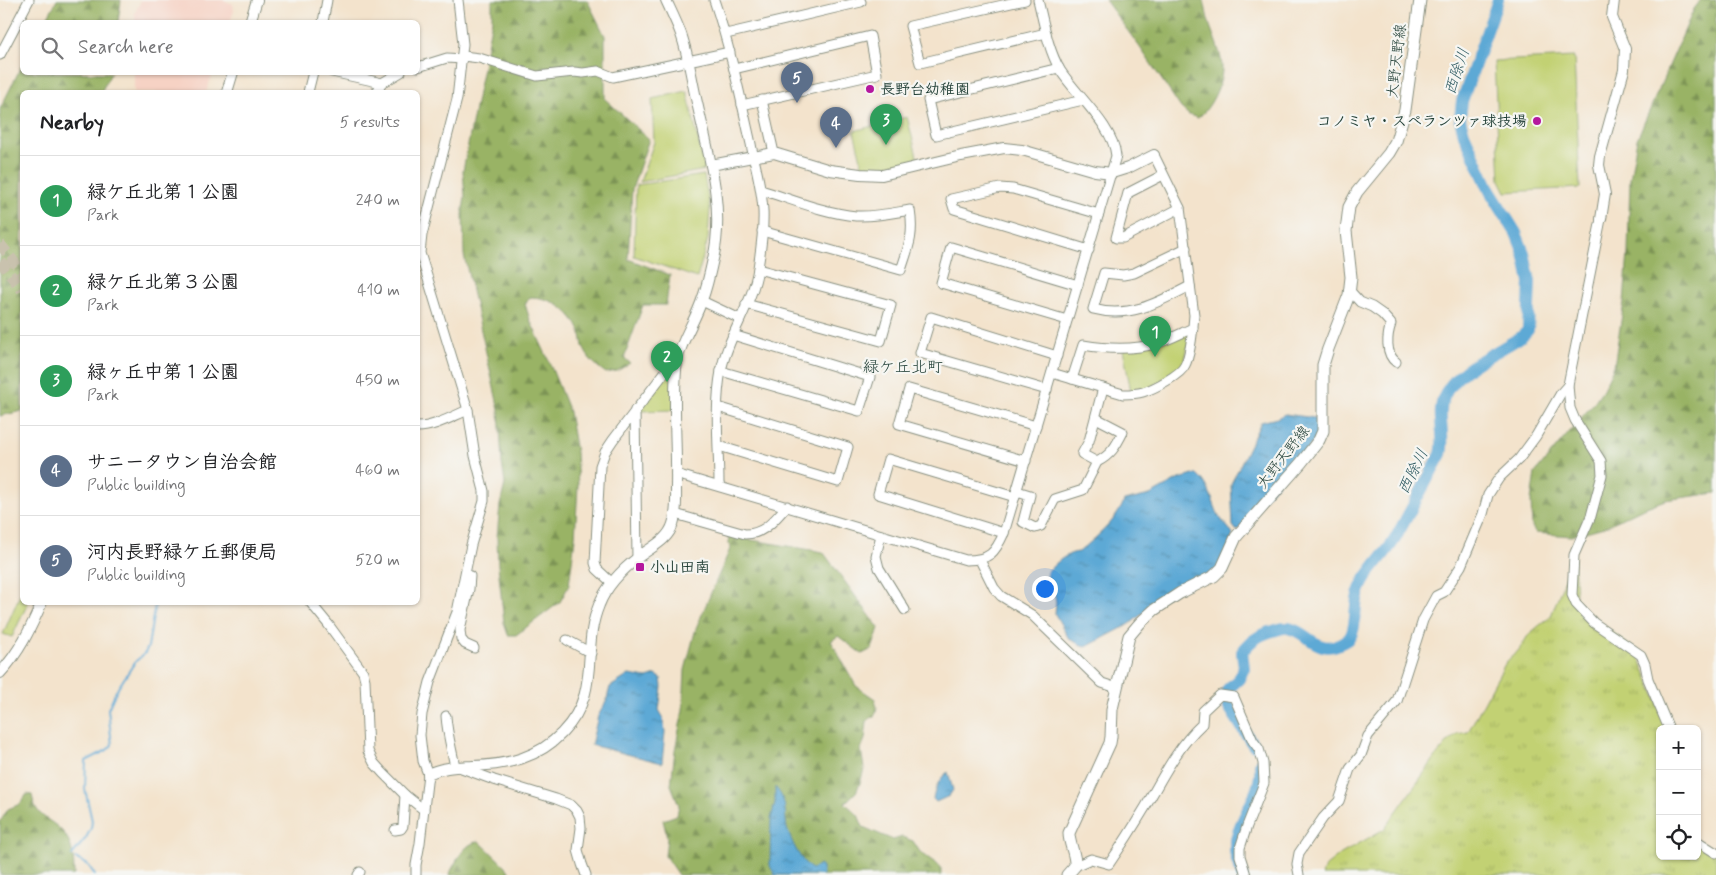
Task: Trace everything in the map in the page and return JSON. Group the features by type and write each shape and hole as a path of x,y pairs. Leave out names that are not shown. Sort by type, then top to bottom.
{"main road":[{"name":"大野天野線","path":"1076,866 1076,858 1068,833 1112,737 1112,709 1129,636 1154,610 1180,593 1214,576 1222,568 1236,537 1301,463 1319,440 1323,431 1324,364 1328,348 1350,290 1351,277 1346,231 1349,207 1357,192 1396,141 1405,110 1420,0"},
{"path":"1067,875 1076,866"}],"street":[{"path":"0,55 29,0"},
{"path":"251,20 257,0"},
{"path":"322,20 327,0"},
{"path":"411,875 416,870 428,774 423,760 420,735 422,714 430,682 457,612 473,538 484,502 484,491 475,456 468,410 420,253 422,235 457,99 463,57 458,0"},
{"path":"428,774 442,768 494,766 514,762 538,752 562,733 572,721 585,697 590,675 594,618 611,582 637,558 665,537 673,526 676,474 676,368 682,343 702,301 714,256 718,213 711,165 682,36 666,0"},
{"path":"714,0 726,34 761,190 763,211 756,280 733,335 721,371 718,407 719,485"},
{"path":"726,34 861,2 860,0"},
{"path":"1025,0 910,26 920,63 1046,34"},
{"path":"676,474 719,485 966,560 980,560 996,550 1016,494 1116,156 1113,139 1059,68 1051,51 1038,0"},
{"path":"1614,0 1612,17 1624,49 1624,70 1600,156 1599,165 1605,194 1568,385 1570,408 1575,420 1601,461 1602,475 1591,516 1574,555 1572,595 1576,604 1594,623 1641,655 1648,678 1667,725"},
{"path":"734,70 870,36 878,74 742,105"},
{"path":"420,66 447,58 463,57 487,60 536,76 598,71 614,77 730,52"},
{"path":"1059,68 928,100 936,135 1083,100"},
{"path":"228,90 232,75"},
{"path":"308,90 312,75"},
{"path":"347,75 382,82"},
{"path":"378,90 382,82 395,75"},
{"path":"762,100 774,154"},
{"path":"711,165 753,156 774,154 830,170 882,175 1004,148 1022,150 1087,169 1112,173 1128,168 1154,155 1180,208 1186,248 1194,315 1185,366 1179,374 1142,392 1123,394 1052,373"},
{"path":"1163,175 1128,193 1116,238 1123,238 1180,208"},
{"path":"1088,250 954,209 951,199 1000,188 1013,189 1099,214"},
{"path":"761,190 834,212 856,216 881,215 910,210 913,227 901,270 762,231"},
{"path":"1067,320 941,283 952,247 1078,285"},
{"path":"1186,248 1134,273 1123,275 1104,273 1094,309 1113,312 1132,311 1152,306 1190,286"},
{"path":"746,304 881,341 891,305 758,269"},
{"path":"1350,290 1360,302 1382,314 1391,324 1387,333 1389,352 1391,358 1396,362"},
{"path":"702,301 740,319"},
{"path":"1047,390 920,353 931,317 1057,356"},
{"path":"1072,379 1083,345 1117,349 1142,347 1158,343 1193,328"},
{"path":"721,371 859,411 870,377 733,335"},
{"path":"611,582 597,569 595,563 600,466 605,452 613,440 679,354"},
{"path":"1299,875 1297,864 1299,853 1323,818 1339,800 1350,769 1362,755 1368,736 1397,701 1423,620 1436,596 1444,592 1461,566 1483,514 1488,495 1499,478 1519,459 1536,436 1561,392 1568,385"},
{"path":"1026,461 899,424 909,388 1036,426"},
{"path":"1097,462 1082,454 1089,441 1103,388"},
{"path":"718,407 848,447 838,482 719,446"},
{"path":"420,427 468,410"},
{"path":"635,410 637,558"},
{"path":"1004,532 878,494 888,459 1016,494 1030,495 1023,522 1035,528 1041,526 1055,499 1083,490 1097,462 1105,458 1114,449 1123,432 1096,418"},
{"path":"675,514 745,534 753,534 767,528 787,506"},
{"path":"881,535 876,556 879,568 905,610"},
{"path":"473,538 474,548 469,588 460,630 461,639 464,644 474,648"},
{"path":"980,560 994,588 1001,596 1032,615 1102,683 1117,688"},
{"path":"0,673 27,636 41,605"},
{"path":"312,605 363,672 368,751 374,763 424,810"},
{"path":"567,640 591,653"},
{"path":"1076,866 1091,859 1109,864 1167,768 1195,730 1202,724 1203,711 1224,696 1234,697 1253,741 1259,749 1263,763 1264,783 1246,826 1240,848 1240,856 1246,875"},
{"path":"446,716 447,732 457,767"},
{"path":"457,767 571,805 580,818 581,828 578,850 586,875"},
{"path":"395,830 401,829 403,826 405,794"},
{"path":"1701,844 1716,853"}],"shaded area":[{"path":"141,0 223,0 233,4 234,11 231,20 135,20 135,13"},
{"path":"134,75 212,75 207,90 134,90"}],"green space":[{"path":"57,0 121,0 118,20 46,20"},
{"path":"492,0 587,0 605,36 605,99 649,139 632,189 628,259 670,275 666,305 643,305 624,358 630,363 617,371 606,373 592,361 583,346 578,327 570,315 558,305 545,299 530,297 525,304 569,412 576,452 578,485 575,538 569,585 560,602 516,635 508,635 504,623 498,565 497,537 500,505 505,484 499,410 464,255 463,210 465,197 463,171 492,20"},
{"path":"1105,0 1204,0 1209,23 1220,53 1222,69 1219,87 1207,108 1198,118 1189,115 1181,108"},
{"path":"1701,0 1716,0 1716,493 1665,500 1604,527 1571,536 1536,533 1532,527 1531,500 1535,473 1593,404 1614,366 1624,302 1628,253 1630,179 1637,139 1694,9"},
{"name":"コノミヤ・スペランツァ球技場","path":"1574,57 1580,188 1506,192 1500,180 1494,61"},
{"path":"20,69 20,75 110,75 102,90 20,90 20,411 0,416 0,109"},
{"path":"687,91 705,170 640,182 654,142 652,99"},
{"path":"907,117 918,160 884,168 863,168 854,131"},
{"path":"704,175 710,209 708,239 697,278 634,256 636,185"},
{"path":"1191,330 1184,365 1148,389 1131,392 1123,349"},
{"path":"673,370 674,410 641,411 641,407 668,371"},
{"path":"728,536 823,552 879,628 872,649 862,654 838,636 831,641 856,686 875,699 877,708 875,715 867,721 865,739 861,749 864,769 860,783 856,792 845,803 858,815 863,827 893,840 902,837 913,841 920,852 941,867 941,875 678,875 665,856 667,837 663,820 677,815 679,805 671,785 675,750 683,710 685,670 696,628 730,549"},
{"path":"1574,555 1576,604 1637,652 1667,725 1656,725 1656,860 1701,860 1701,845 1716,854 1716,875 1322,875 1325,867 1341,854 1384,829 1449,741 1457,734 1468,732 1506,662 1519,650 1529,634 1551,616"},
{"path":"20,595 20,605 27,605 12,637 3,634"},
{"path":"27,794 32,795 36,808 40,813 61,830 68,840 73,857 74,875 0,875 0,822 8,809 20,804"},
{"path":"479,841 507,868 511,875 450,875 456,861 465,848"}],"water":[{"path":"1285,414 1322,419 1317,438 1237,531 1233,526 1231,484 1261,422"},
{"path":"1197,474 1208,488 1219,516 1233,535 1219,568 1155,603 1130,624 1086,647 1069,639 1055,614 1054,590 1047,572 1066,556 1079,552 1098,535 1116,516 1124,501 1150,495 1179,479"},
{"path":"629,675 647,678 656,675 661,678 662,687 659,710 663,717 665,732 662,763 591,745 598,716 606,702 610,687"},
{"path":"948,772 953,790 949,796 936,802 933,799 936,788 942,777"},
{"path":"775,787 784,802 787,828 797,851 804,862 812,869 820,865 823,875 775,875 770,866 771,819 775,803"}],"waterway":[{"name":"西除川","path":"1253,745 1226,702 1225,694 1239,679 1244,668 1242,652 1257,637 1283,628 1296,630 1314,643 1328,647 1337,645 1350,637 1354,627 1359,591 1368,575 1395,539 1441,454 1441,411 1448,388 1470,367 1518,339 1528,330 1530,282 1524,253 1516,233 1490,191 1464,134 1460,119 1462,101 1498,0"},
{"path":"72,855 86,838 91,828 92,821 85,789 86,761 107,750 112,745 108,709 116,691 135,662 145,653 148,647 155,605"},
{"name":"西除川","path":"1242,875 1235,849 1240,827 1258,786 1260,764"},
{"path":"75,858 88,865 95,875"}],"tunnel":[{"path":"0,244 20,269"},
{"path":"0,261 20,287"}],"place":[{"name":"長野台幼稚園","path":"870,89"},
{"name":"河内長野緑ケ丘郵便局","path":"797,103"},
{"name":"コノミヤ・スペランツァ球技場","path":"1537,121"},
{"name":"緑ヶ丘中第１公園","path":"886,145"},
{"name":"サニータウン自治会館","path":"836,148"},
{"name":"緑ケ丘北第１公園","path":"1155,357"},
{"name":"緑ケ丘北第３公園","path":"667,382"},
{"name":"小山田南","path":"640,567"}],"district":[{"name":"緑ケ丘北町","path":"903,366"}]}
